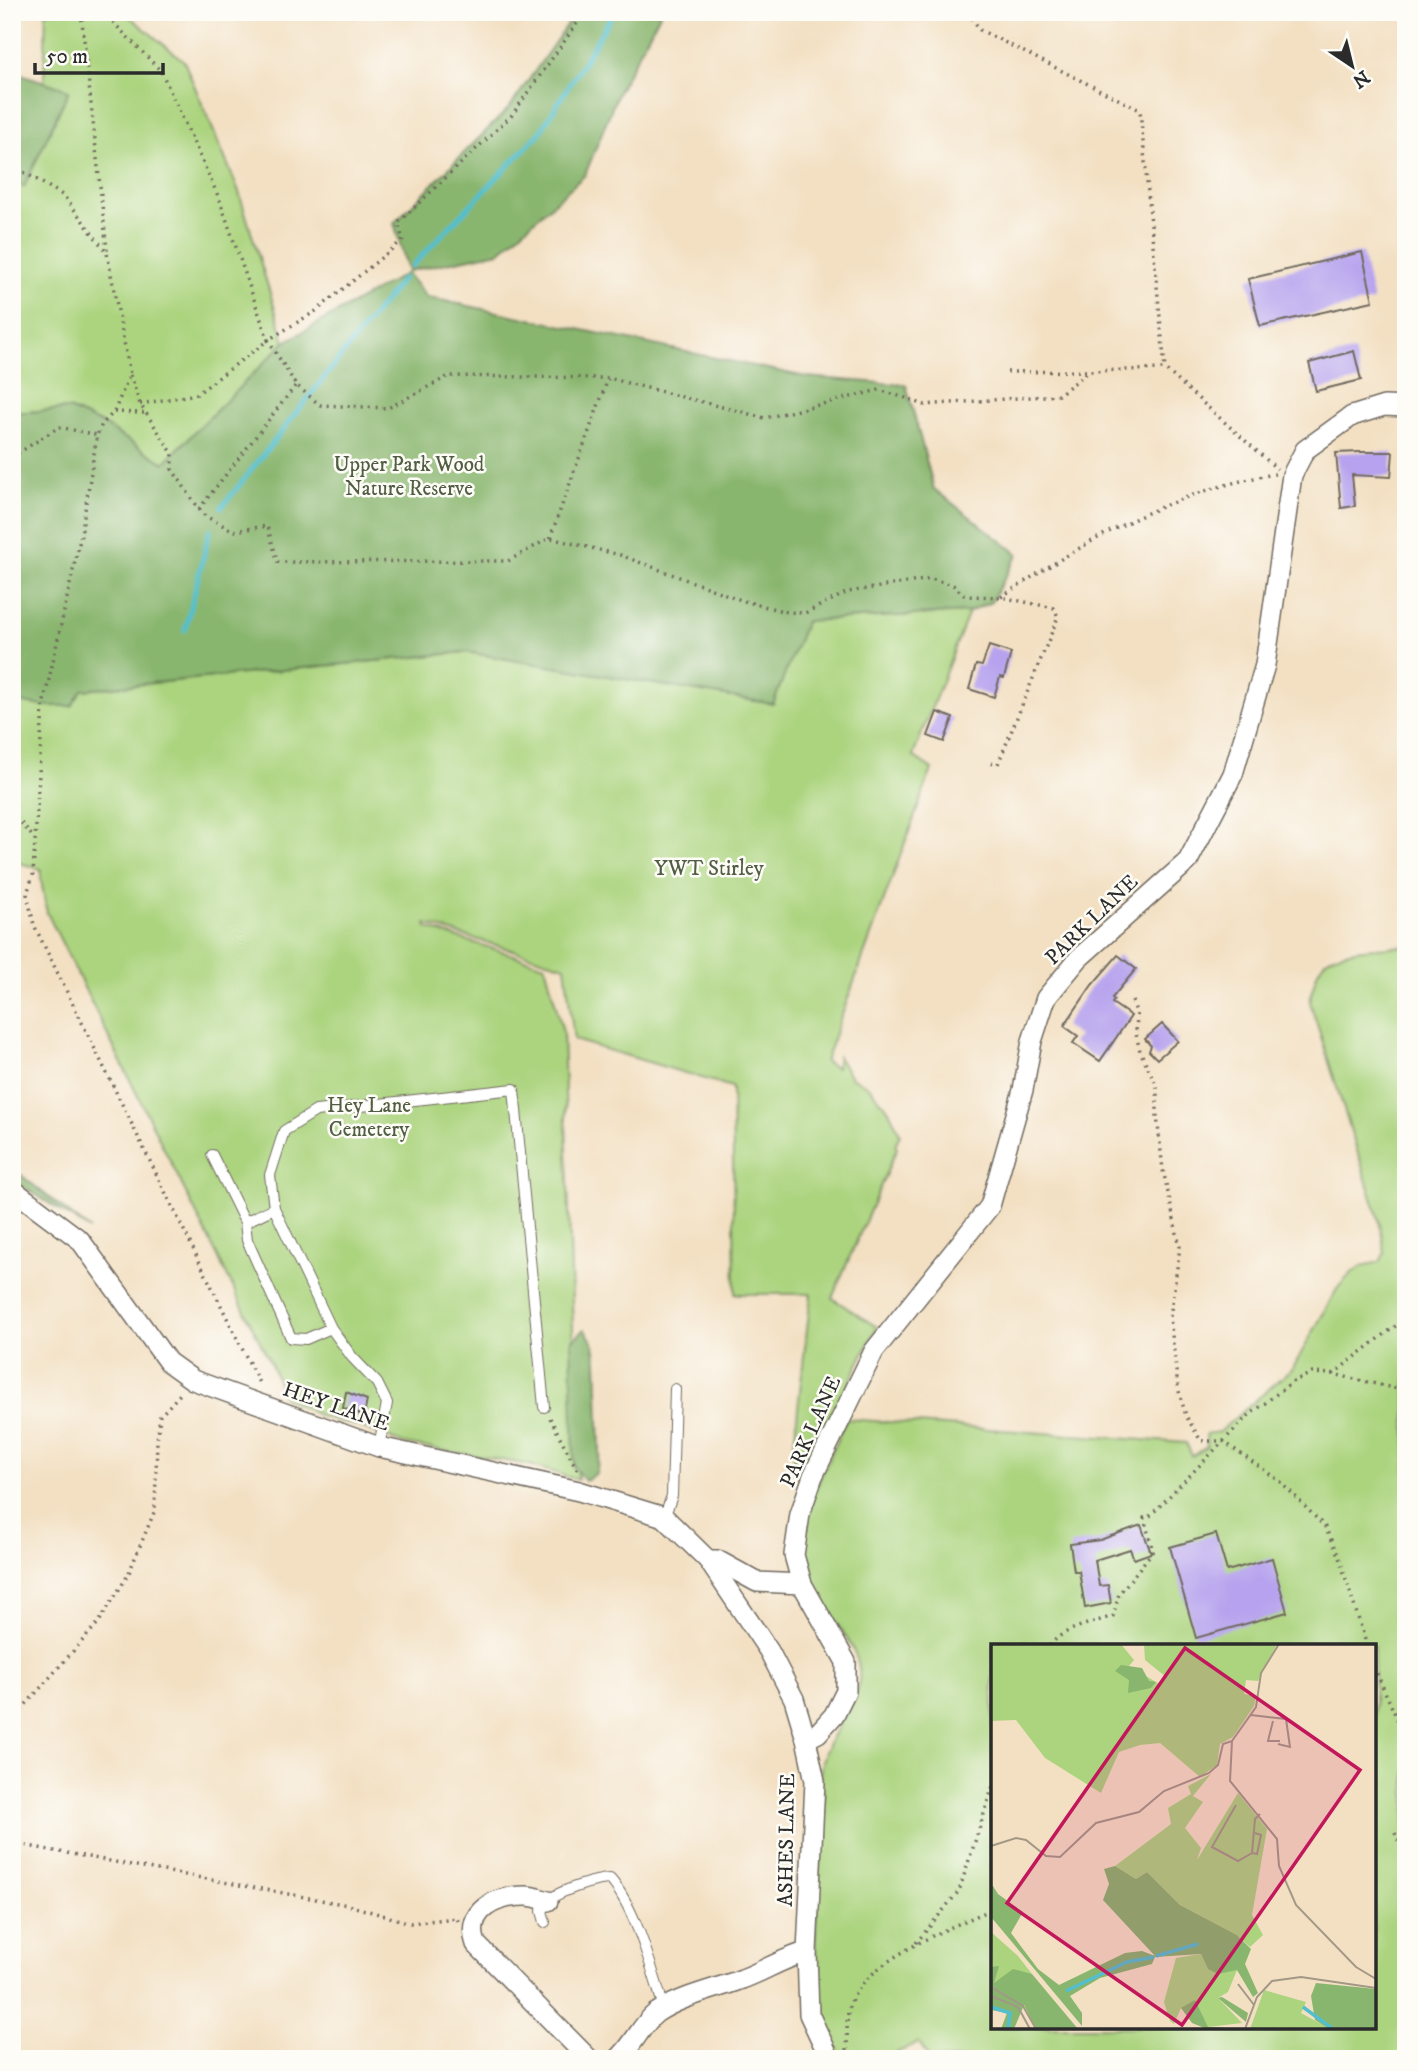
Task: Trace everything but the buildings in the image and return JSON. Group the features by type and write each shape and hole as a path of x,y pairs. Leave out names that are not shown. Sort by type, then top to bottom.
{"street":[{"name":"PARK LANE","path":"806,1739 818,1733 834,1715 846,1691 846,1662 802,1584 794,1555 800,1514 813,1476 874,1350 990,1206 1023,1090 1031,1041 1046,998 1079,958 1188,861 1233,774 1265,665 1292,475 1305,450 1352,416 1384,406 1406,407"},
{"name":"HEY LANE","path":"12,1189 80,1240 168,1362 193,1380 379,1447 579,1491 664,1517 708,1560"},
{"path":"708,1560 717,1560 757,1582 802,1584"},
{"name":"ASHES LANE","path":"708,1560 769,1651 794,1699 806,1739 816,1781 807,1952 809,2014 838,2056"},
{"path":"548,1901 527,1896 485,1906 473,1920 471,1932 476,1944 589,2059"},
{"path":"618,2059 654,2015 674,2003 743,1979 786,1958 807,1952"}],"lane":[{"path":"379,1447 387,1403 377,1383 352,1357 331,1328 274,1208 270,1175 284,1131 316,1111 514,1089 544,1407"},
{"path":"212,1155 245,1222 247,1240 291,1338 306,1339 331,1328"},
{"path":"245,1222 274,1208"},
{"path":"664,1517 672,1496 675,1389"},
{"path":"545,1922 542,1911 548,1901 601,1879 610,1879 619,1889 636,1927 664,2009"}],"path":[{"path":"81,12 107,253 130,373 139,404 173,454 172,469 205,516 234,531 267,526 278,562 508,561 550,538 608,378"},
{"path":"103,12 161,71 219,198 268,340 296,385 320,405 388,408 449,376 608,378 765,418 879,390 924,405 1058,395 1090,371"},
{"path":"139,404 197,394 268,340 316,311 403,240 398,223 512,115 585,12"},
{"path":"968,12 980,30 1140,110 1165,369 1281,473 1235,481 1162,506 1105,532 1002,597"},
{"path":"12,165 64,196 107,253"},
{"path":"1007,372 1165,369"},
{"path":"130,373 114,412 102,424 97,435 81,535 43,706 33,875 27,894 34,925 260,1386 255,1403"},
{"path":"199,509 296,385"},
{"path":"114,412 145,413"},
{"path":"12,457 59,426 97,435"},
{"path":"550,538 620,555 744,601 787,612 805,613 848,592 931,579 953,585 965,596 1002,597 1054,608 1058,617 998,764 987,764"},
{"path":"12,811 35,839"},
{"path":"1132,1001 1137,1014 1136,1034 1140,1051 1157,1086 1157,1116 1163,1170 1180,1247 1170,1317 1178,1388 1186,1416 1201,1441 1223,1441 1281,1482 1325,1527 1339,1557 1366,1644"},
{"path":"1333,1374 1406,1318"},
{"path":"1051,1644 1054,1639 1066,1633 1113,1616 1119,1594 1153,1551 1144,1518 1149,1517 1247,1417 1293,1382 1312,1373 1333,1374 1406,1391"},
{"path":"12,1720 99,1622 128,1575 155,1510 160,1416 193,1380"},
{"path":"544,1407 581,1477 579,1491"},
{"path":"1376,1672 1406,1739"},
{"path":"915,1944 959,1891 991,1792"},
{"path":"1395,1833 1406,1858"},
{"path":"12,1843 348,1905 410,1923 457,1918 461,1929 471,1932"},
{"path":"838,2056 850,2003 864,1980 915,1944 991,1910"}],"green space":[{"path":"46,12 124,12 184,61 238,189 285,342 164,463 102,424 69,409 12,413 12,181 24,187 69,90 44,82"},
{"path":"576,12 661,12 619,90 585,175 499,252 408,271 394,223 510,107"},
{"path":"12,71 69,90 24,187 12,181"},
{"name":"Upper Park Wood Nature Reserve","path":"407,273 426,297 806,377 906,385 934,489 1018,554 991,602 969,612 806,621 773,704 466,652 82,690 72,706 43,706 12,701 12,413 69,409 102,424 164,463 285,342"},
{"path":"969,612 913,756 932,769 825,1061 836,1068 838,1057 851,1077 869,1087 889,1110 900,1134 895,1145 897,1148 832,1298 877,1327 800,1481 793,1453 811,1294 735,1294 732,1087 574,1040 565,966 426,924 427,928 545,965 563,1032 578,1480 530,1465 404,1444 361,1427 320,1416 283,1397 272,1366 47,913 41,869 12,861 12,701 43,706 72,706 81,690 466,652 773,704 806,621"},
{"path":"1406,946 1406,2059 929,2059 919,2042 884,2059 839,2059 826,2036 817,1982 816,1922 824,1804 821,1772 828,1745 856,1693 859,1665 844,1634 811,1587 801,1554 805,1520 846,1419 1186,1443 1192,1456 1207,1447 1206,1434 1219,1432 1293,1368 1337,1289 1350,1274 1362,1266 1380,1262 1385,1252 1379,1220 1310,1002 1315,980 1325,961 1341,953"},
{"path":"12,1168 90,1230 12,1179"},
{"path":"584,1329 593,1342 597,1360 600,1454 596,1474 585,1481 574,1467 571,1342"}],"waterway":[{"path":"412,266 539,134 614,12"},
{"path":"222,507 403,278"},
{"path":"185,630 210,530"}],"park label":[{"name":"YWT Stirley","path":"709,869"},
{"name":"Hey Lane Cemetery","path":"369,1118"}]}
